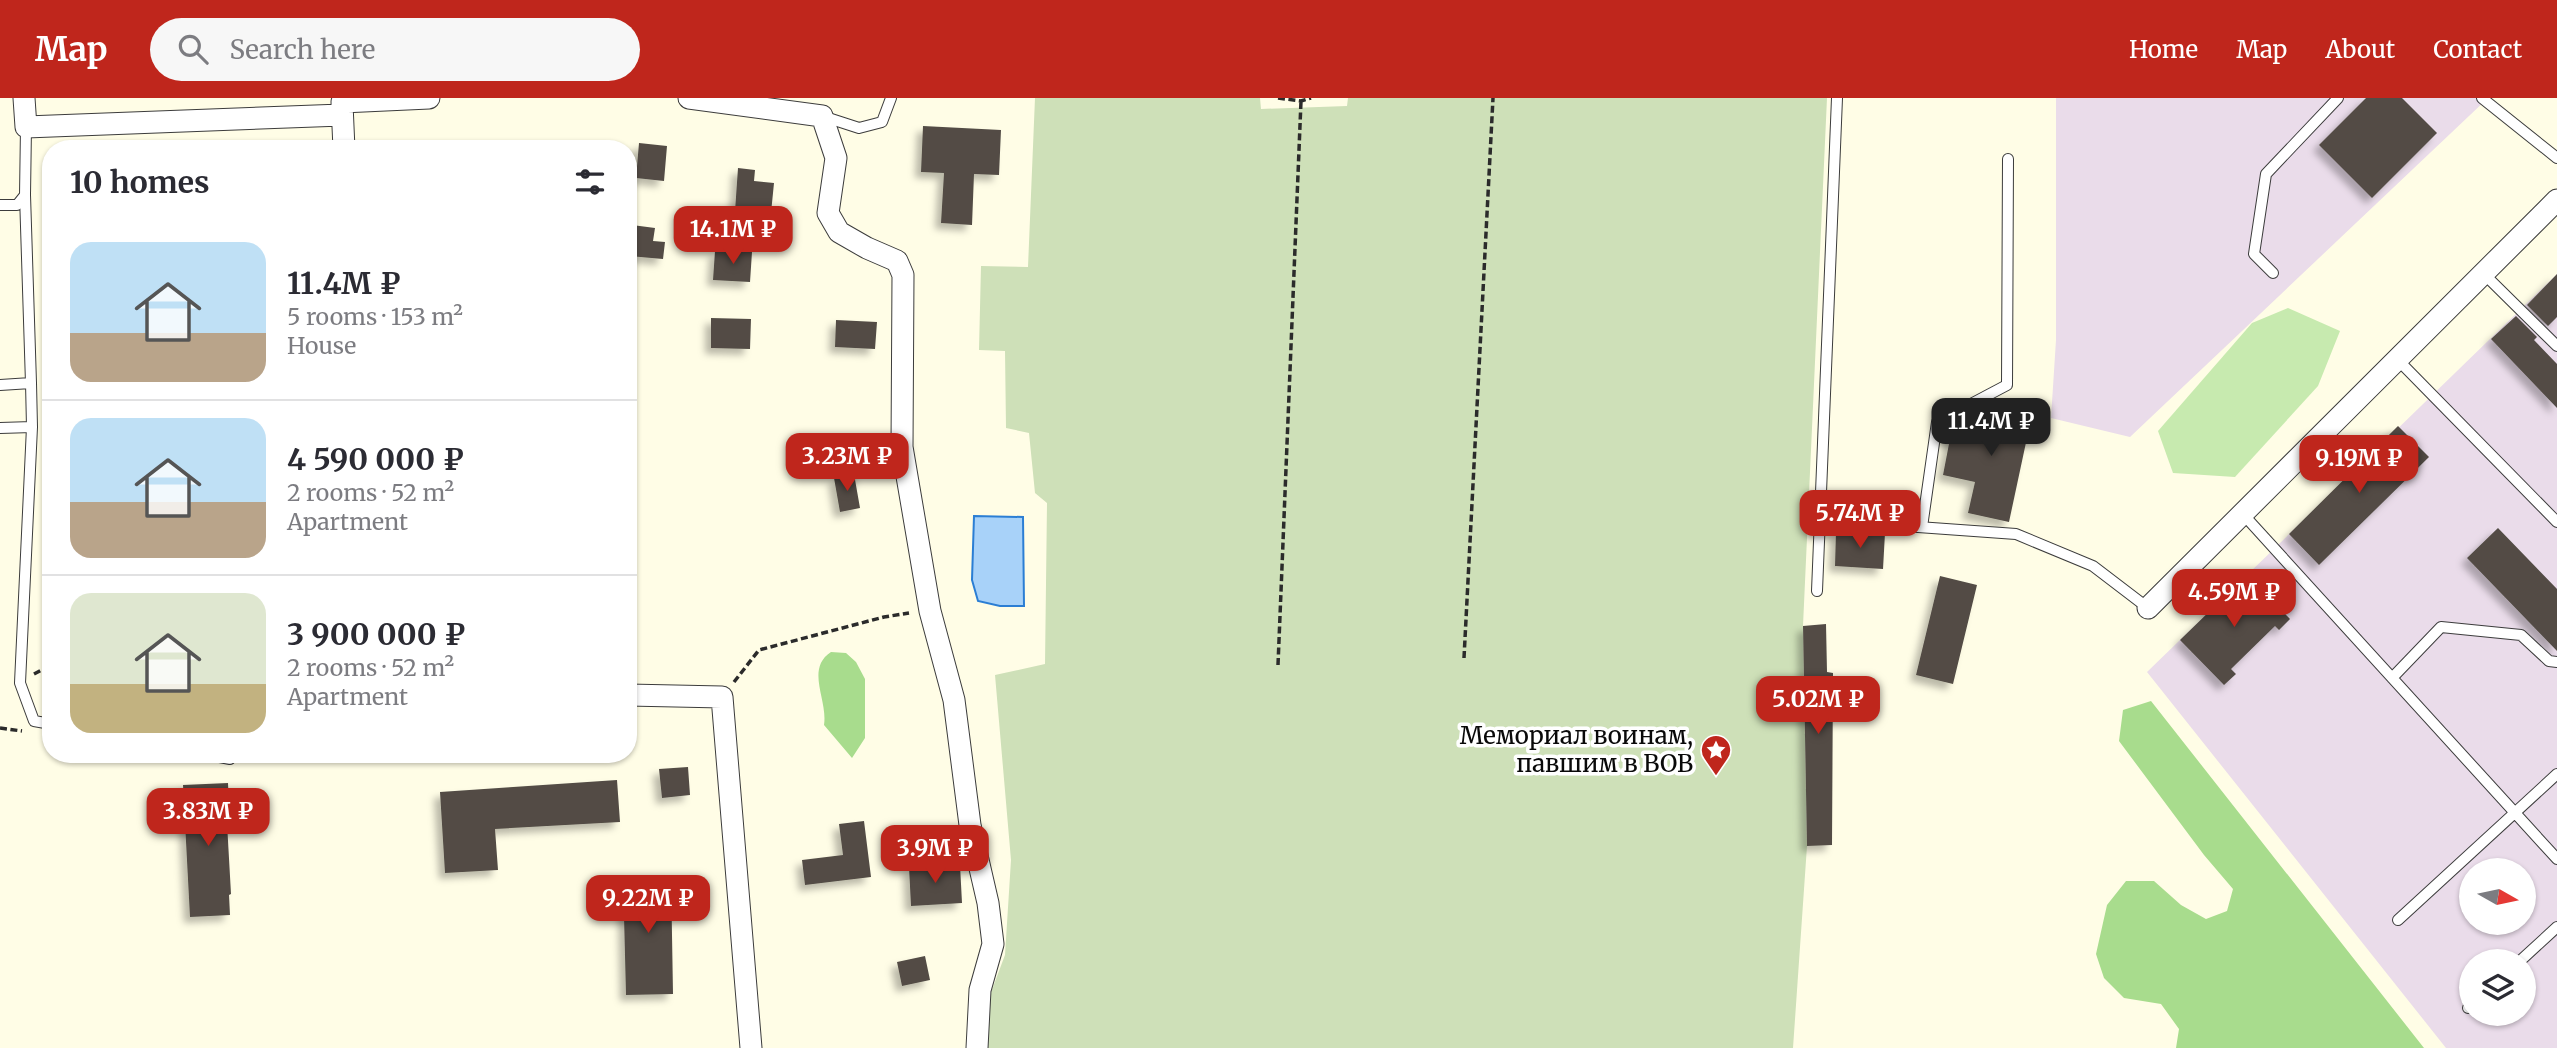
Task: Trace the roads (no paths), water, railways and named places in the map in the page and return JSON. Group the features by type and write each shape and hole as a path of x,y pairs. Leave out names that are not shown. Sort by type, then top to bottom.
{"street":[{"path":"24,98 26,127 429,98"},
{"path":"689,98 822,116 836,158 828,213 839,232 897,261 904,275 902,447 918,528 929,611 954,700 970,825 988,903 993,944 980,990 977,1048"},
{"path":"342,105 344,140"},
{"path":"2148,608 2557,200"},
{"path":"637,695 722,697 751,1048"}],"lane":[{"path":"822,116 859,128 882,122 891,98"},
{"path":"1817,591 1838,98"},
{"path":"2273,272 2254,254 2266,174 2338,98"},
{"path":"2482,98 2557,158"},
{"path":"26,127 25,195 32,427 20,683 34,721 42,722"},
{"path":"1922,527 1937,422 2007,385 2008,159"},
{"path":"0,205 17,205 25,195"},
{"path":"2483,273 2557,346"},
{"path":"2396,359 2557,522"},
{"path":"0,384 31,383"},
{"path":"0,428 32,427"},
{"path":"2242,513 2557,859"},
{"path":"1820,520 2016,534 2093,566 2148,608"},
{"path":"2392,678 2441,627 2521,635 2549,662 2557,662"},
{"path":"2398,920 2557,774"},
{"path":"2533,949 2557,927"}],"water":[{"path":"974,516 1023,517 1024,606 1000,606 978,601 972,580"}],"place":[{"name":"Мемориал воинам, павшим в ВОВ","path":"1716,777"}]}
